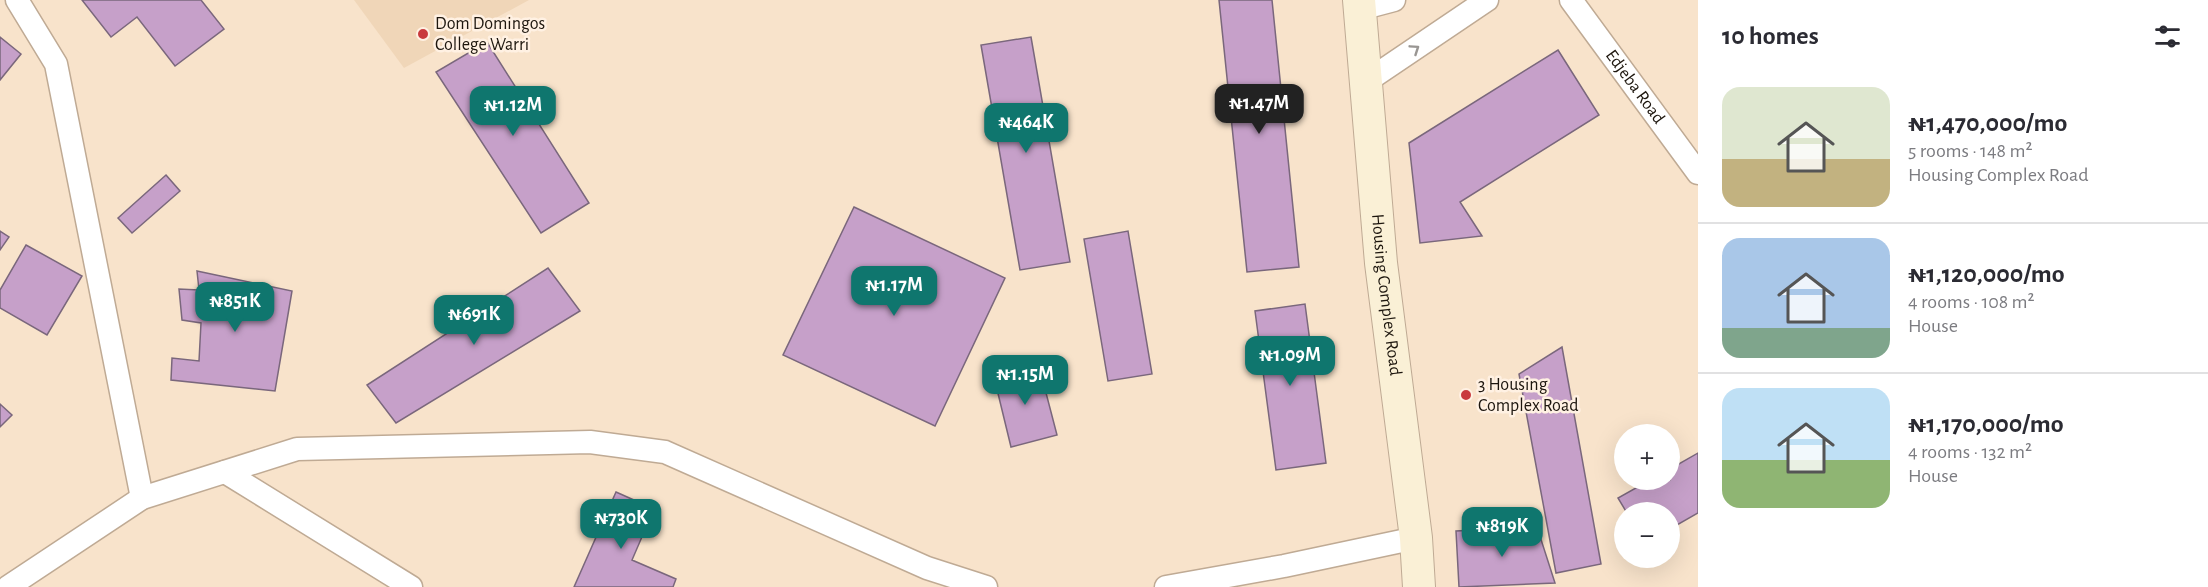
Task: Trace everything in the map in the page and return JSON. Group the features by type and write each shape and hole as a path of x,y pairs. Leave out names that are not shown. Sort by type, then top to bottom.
{"street":[{"path":"17,0 57,64 142,498"},
{"path":"1359,4 1394,0"},
{"path":"1367,81 1486,0"},
{"name":"Edjeba Road","path":"1571,0 1698,173"},
{"name":"Housing Complex Road","path":"1359,4 1381,263 1416,538 1419,587"},
{"path":"8,587 142,498 297,448 590,442 665,452 927,568 986,587"},
{"path":"225,472 411,587"},
{"path":"1166,587 1284,566 1416,538"}],"shaded area":[{"name":"Dom Domingos College Warri","path":"354,0 529,0 404,68"}],"building":[{"path":"82,0 201,0 224,29 175,66 137,17 111,37"},
{"path":"1219,0 1272,0 1299,267 1247,272"},
{"path":"0,37 21,54 0,80"},
{"path":"1031,37 1070,262 1020,270 981,45"},
{"path":"487,42 589,203 541,233 436,72"},
{"path":"1558,50 1599,115 1460,202 1482,236 1420,243 1409,143"},
{"path":"166,175 180,191 132,233 118,218"},
{"path":"854,207 1005,278 935,426 783,355"},
{"path":"0,231 9,237 0,250"},
{"path":"1128,231 1152,374 1108,381 1084,239"},
{"path":"26,245 82,276 47,335 0,308 0,290"},
{"path":"548,268 580,311 396,423 367,385"},
{"path":"197,271 292,291 275,391 171,380 172,358 199,361 201,323 182,320 179,289 199,290"},
{"path":"1305,304 1326,463 1276,470 1255,311"},
{"path":"1562,347 1601,564 1556,573 1519,374"},
{"path":"1039,366 1057,435 1011,447 994,377"},
{"path":"0,404 12,415 0,427"},
{"path":"1698,453 1698,513 1680,523 1680,502 1620,502 1618,498 1632,490 1680,490 1680,463"},
{"path":"616,492 654,509 632,560 676,579 673,587 574,587"},
{"path":"1537,527 1555,583 1459,587 1456,531"}],"place":[{"name":"Dom Domingos College Warri","path":"423,34"},
{"name":"3 Housing Complex Road","path":"1466,395"}]}
